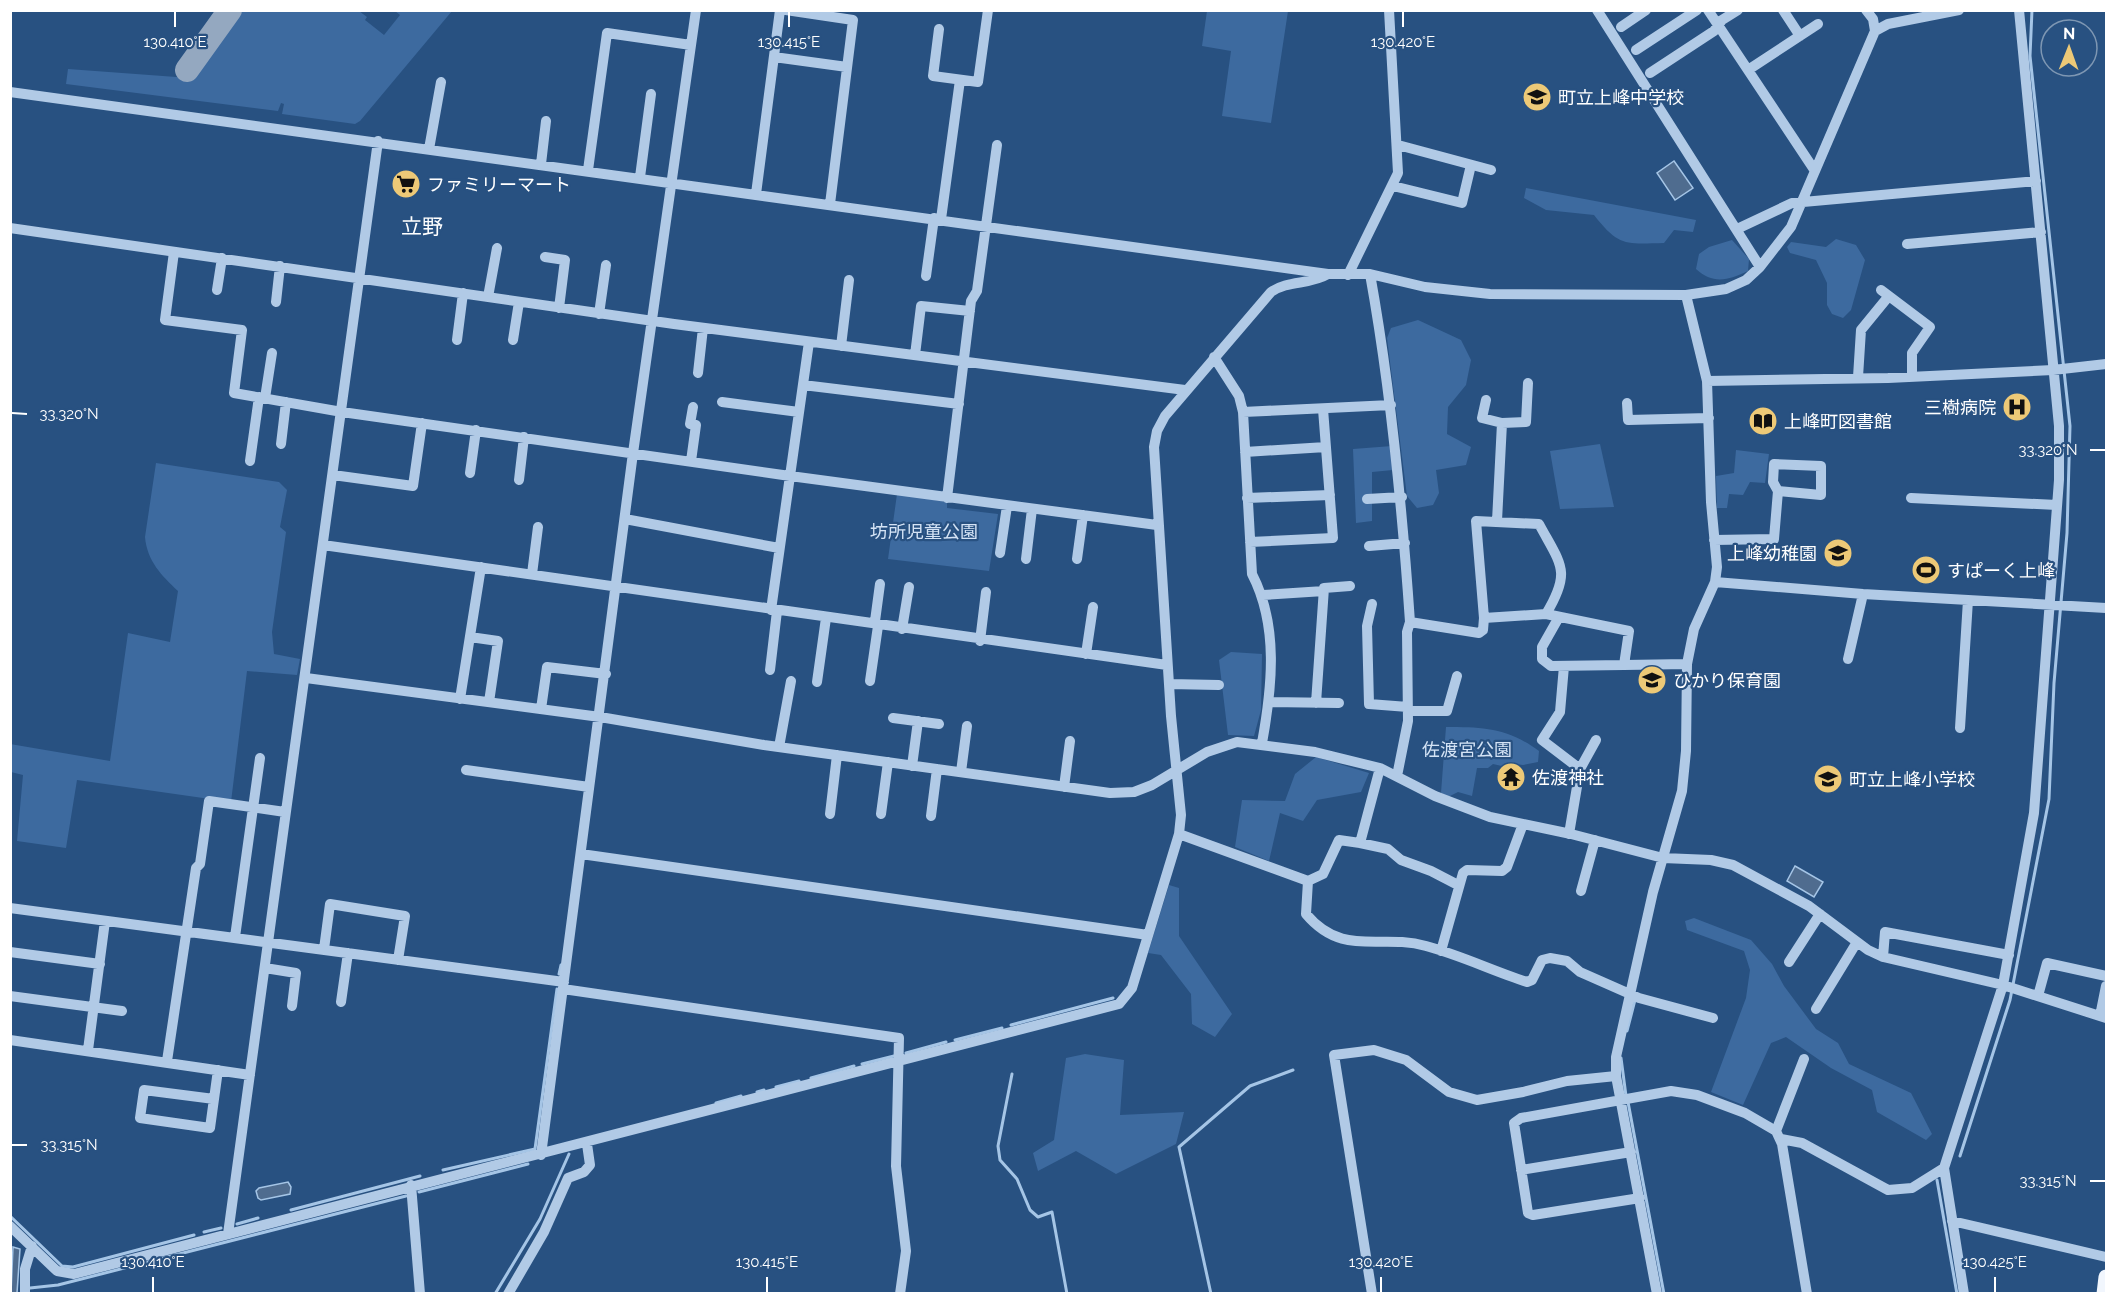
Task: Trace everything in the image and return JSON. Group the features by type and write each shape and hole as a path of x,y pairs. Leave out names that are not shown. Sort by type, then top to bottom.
{"main road":[{"path":"2104,1293 2106,1277"}],"street":[{"path":"541,1155 606,674 633,453 696,10"},
{"path":"756,194 780,10"},
{"path":"786,10 853,20 830,204"},
{"path":"939,29 933,76 978,82 988,10"},
{"path":"1347,275 1348,268 1398,173 1389,10"},
{"path":"1597,10 1760,267"},
{"path":"1621,27 1646,10"},
{"path":"1636,50 1697,10"},
{"path":"1708,10 1815,171"},
{"path":"1650,73 1714,31 1718,25 1738,10"},
{"path":"1783,10 1800,36"},
{"path":"10,92 639,177 1328,274 1370,274 1425,286 1490,294 1686,296 1726,289 1746,280 1760,267 1791,227 1875,31 1873,19 1866,10"},
{"path":"1875,31 1888,24 1959,10"},
{"path":"1964,1293 1944,1168 2003,985 2034,813 2057,605 2059,426 2019,10"},
{"path":"1748,70 1818,24"},
{"path":"588,170 607,33 691,45"},
{"path":"774,57 847,67"},
{"path":"926,276 960,80"},
{"path":"429,149 441,82"},
{"path":"639,177 651,94"},
{"path":"541,164 546,121"},
{"path":"228,1234 378,141"},
{"path":"947,498 970,311 977,291 997,145"},
{"path":"1398,145 1491,170"},
{"path":"1392,186 1462,203 1471,165"},
{"path":"1737,228 1792,203 2036,181"},
{"path":"10,228 599,314 1185,390"},
{"path":"1907,244 2041,232"},
{"path":"488,297 497,248"},
{"path":"174,252 165,320 242,330 234,393 342,412 789,476 1157,525"},
{"path":"545,257 565,260 559,308"},
{"path":"217,290 222,258"},
{"path":"599,314 606,265"},
{"path":"276,303 280,266"},
{"path":"10,1226 57,1271 74,1274 411,1185 586,1144 1119,1004 1132,988 1179,834 1181,815 1157,525 1154,465 1157,431 1165,416 1185,390 1271,292 1280,286 1319,280 1328,274"},
{"path":"1370,274 1391,405 1402,497 1410,622 1407,632 1408,709 1397,776"},
{"path":"841,346 849,280"},
{"path":"457,340 463,293"},
{"path":"1858,378 1861,330 1884,294 1930,327 1912,353 1911,375"},
{"path":"1657,1293 1631,1152 1626,1099 1616,1076 1618,1040 1634,996 1663,858 1682,791 1686,752 1687,664 1694,629 1715,582 1717,567 1707,381 1686,296"},
{"path":"513,340 519,302"},
{"path":"915,355 921,306 970,311"},
{"path":"698,373 703,328"},
{"path":"770,670 779,548 809,342"},
{"path":"250,461 272,353"},
{"path":"1214,357 1239,396 1243,412 1252,574 1263,595 1269,623 1269,702 1262,743"},
{"path":"1707,381 2054,370 2106,364"},
{"path":"1486,400 1482,418 1502,423 1526,422 1528,383"},
{"path":"803,385 959,404"},
{"path":"281,444 286,402"},
{"path":"722,402 799,412"},
{"path":"1628,403 1628,420 1708,418"},
{"path":"1243,412 1391,405"},
{"path":"691,461 696,425 690,424 693,407"},
{"path":"1250,542 1333,538 1323,409"},
{"path":"333,475 413,486 422,423"},
{"path":"1497,521 1502,423"},
{"path":"470,474 476,430"},
{"path":"519,480 524,437"},
{"path":"1245,452 1326,447"},
{"path":"1714,540 1774,539 1778,491 1773,482 1774,464 1821,466 1821,495 1778,491"},
{"path":"1247,498 1330,495"},
{"path":"1366,499 1402,497"},
{"path":"1911,498 2057,505"},
{"path":"1000,552 1007,506"},
{"path":"1026,559 1032,509"},
{"path":"1077,559 1083,516"},
{"path":"625,519 779,548"},
{"path":"1410,622 1479,633 1483,630 1476,521 1539,524 1563,568 1560,591 1546,614"},
{"path":"532,574 538,527"},
{"path":"1369,546 1405,543"},
{"path":"323,545 878,626 1167,665"},
{"path":"460,699 481,567"},
{"path":"1715,582 1863,594 2106,608"},
{"path":"870,681 878,626 875,621 880,584"},
{"path":"1316,703 1324,588 1350,586"},
{"path":"902,629 909,587"},
{"path":"1263,595 1324,591"},
{"path":"980,640 986,592"},
{"path":"1848,660 1863,594"},
{"path":"1960,728 1968,600"},
{"path":"1372,604 1367,626 1369,704 1447,711 1457,676"},
{"path":"1086,654 1093,607"},
{"path":"1484,618 1546,614 1629,631 1624,665"},
{"path":"1559,616 1542,646 1542,659 1551,666 1687,664"},
{"path":"816,682 826,618"},
{"path":"470,637 498,641 489,702"},
{"path":"1564,666 1560,712 1542,740 1580,769"},
{"path":"541,709 547,667 606,674"},
{"path":"306,678 600,717 779,747 1110,793 1134,792 1152,785 1207,752 1237,742 1262,743 1315,752 1380,768 1446,801 1490,817 1663,858 1711,860 1733,865 1820,914 1857,942 1883,957 2003,985 2103,1017 2106,986"},
{"path":"779,747 791,681"},
{"path":"1169,684 1219,685"},
{"path":"1269,702 1339,703"},
{"path":"893,718 939,724"},
{"path":"912,766 918,721"},
{"path":"961,772 967,726"},
{"path":"1569,834 1580,769 1596,740"},
{"path":"1064,787 1070,741"},
{"path":"830,814 837,755"},
{"path":"235,937 260,758"},
{"path":"881,814 888,762"},
{"path":"1360,843 1380,768"},
{"path":"932,816 937,769"},
{"path":"466,770 589,788"},
{"path":"167,1061 196,868 200,864 210,801 285,812"},
{"path":"1441,951 1458,885 1467,870 1502,871 1507,867 1523,824"},
{"path":"1179,834 1308,881 1323,874 1340,840 1360,843 1388,849 1401,860 1431,871 1458,885"},
{"path":"1581,891 1594,840"},
{"path":"580,854 1148,935"},
{"path":"1308,881 1306,914 1319,930 1345,941 1415,943 1527,982 1532,980 1542,960 1558,958 1634,996 1713,1018"},
{"path":"324,949 330,904 405,916 398,960"},
{"path":"10,908 324,949 899,1038 896,1166 906,1251 900,1293"},
{"path":"1789,962 1820,914"},
{"path":"88,1050 105,921"},
{"path":"1883,957 1885,932 2009,955"},
{"path":"1816,1009 1857,942"},
{"path":"10,952 100,964"},
{"path":"341,1002 348,953"},
{"path":"2038,996 2046,963 2106,976"},
{"path":"265,968 296,973 292,1006"},
{"path":"10,996 122,1011"},
{"path":"10,1040 167,1061 250,1075"},
{"path":"1372,1293 1334,1054 1374,1050 1406,1060 1449,1092 1477,1100 1567,1081 1616,1076"},
{"path":"1804,1059 1778,1135 1807,1293"},
{"path":"214,1099 144,1090 140,1118 210,1128 214,1099 218,1070"},
{"path":"1640,1198 1533,1215 1528,1213 1514,1124 1521,1118 1671,1090 1697,1095 1745,1113 1778,1135 1802,1143 1888,1190 1912,1188 1944,1168"},
{"path":"508,1293 544,1232 568,1178 584,1172 590,1165 586,1144"},
{"path":"1521,1170 1631,1152"},
{"path":"411,1185 420,1293"},
{"path":"1952,1221 2106,1257"},
{"path":"25,1240 25,1293"}],"green space":[{"path":"238,10 359,11 367,17 365,20 384,35 400,15 395,11 452,11 360,121 355,124 282,114 284,104 281,103 278,111 66,84 68,69 190,78"},
{"path":"1207,11 1288,11 1271,123 1222,116 1231,51 1202,46"},
{"path":"1526,188 1696,220 1693,232 1674,230 1664,243 1632,243 1610,233 1594,215 1546,210 1524,198"},
{"path":"1836,239 1856,245 1865,260 1851,310 1843,318 1832,314 1827,305 1827,283 1816,260 1790,253 1787,247 1791,242 1826,247"},
{"path":"1732,240 1749,259 1748,271 1728,279 1715,279 1696,269 1699,254 1709,247"},
{"path":"1418,320 1461,340 1471,360 1466,385 1448,407 1447,434 1471,447 1466,465 1436,470 1439,493 1433,505 1417,508 1407,496 1387,338 1391,328"},
{"path":"1600,444 1614,507 1560,509 1550,451"},
{"path":"1392,446 1393,470 1372,472 1372,521 1356,523 1353,449"},
{"path":"1736,450 1769,454 1765,483 1750,482 1743,495 1729,494 1727,508 1717,508 1716,476 1734,473"},
{"path":"156,463 279,482 287,490 280,527 286,532 272,632 274,654 300,659 297,675 247,671 231,802 77,780 66,848 17,841 23,775 11,772 10,744 110,761 128,633 170,642 178,591 152,561 145,537"},
{"name":"坊所児童公園","path":"897,494 947,502 947,508 998,514 989,571 888,559"},
{"path":"1231,652 1262,654 1261,710 1254,736 1228,735 1219,660"},
{"name":"佐渡宮公園","path":"1446,727 1495,730 1506,733 1539,751 1538,762 1523,765 1507,763 1506,767 1493,764 1488,768 1477,768 1472,796 1458,792 1448,797 1441,793"},
{"path":"1316,757 1369,773 1361,792 1317,800 1303,821 1280,813 1269,861 1235,847 1242,800 1285,801 1295,774"},
{"path":"1169,885 1179,888 1179,936 1232,1014 1215,1037 1192,1024 1191,994 1161,955 1148,953"},
{"path":"1694,918 1751,940 1772,964 1784,986 1816,1029 1838,1043 1849,1064 1911,1093 1932,1134 1926,1140 1877,1112 1872,1090 1831,1068 1786,1037 1771,1043 1743,1105 1711,1092 1746,998 1750,970 1744,951 1687,930 1685,921"},
{"path":"1085,1054 1124,1060 1120,1115 1184,1112 1176,1144 1116,1174 1076,1151 1038,1171 1033,1153 1054,1140 1066,1058"}],"shaded area":[{"path":"1674,161 1693,188 1675,200 1657,173"},
{"path":"1795,866 1823,882 1814,897 1787,881"},
{"path":"288,1182 291,1187 290,1194 261,1200 258,1198 256,1191 259,1188"},
{"path":"13,1247 20,1249 17,1293 11,1293"}],"waterway":[{"path":"1960,1156 2010,1000 2049,799 2054,683 2067,533 2070,426 2030,56 2032,10"},
{"path":"559,974 561,965"},
{"path":"443,1170 535,1149 557,989"},
{"path":"1011,1025 1113,998"},
{"path":"1627,1031 1635,1000"},
{"path":"955,1040 1002,1028"},
{"path":"906,1053 946,1042"},
{"path":"862,1064 894,1056"},
{"path":"1621,1058 1626,1096"},
{"path":"811,1078 854,1066"},
{"path":"1211,1294 1179,1147 1250,1086 1293,1070"},
{"path":"1012,1074 998,1146 1000,1160 1017,1179 1030,1210 1038,1217 1052,1212 1067,1294"},
{"path":"776,1087 799,1081"},
{"path":"757,1092 764,1090"},
{"path":"716,1103 741,1096"},
{"path":"1628,1102 1664,1294"},
{"path":"495,1294 540,1219 569,1154"},
{"path":"419,1192 528,1164"},
{"path":"291,1210 420,1176"},
{"path":"1937,1180 1957,1294"},
{"path":"30,1288 58,1285 406,1196"},
{"path":"10,1216 62,1266 73,1267 194,1235"},
{"path":"237,1224 258,1218"},
{"path":"204,1232 221,1228"}],"taxiway":[{"path":"187,70 230,10"}],"place":[{"name":"町立上峰中学校","path":"1537,97"},
{"name":"ファミリーマート","path":"406,184"},
{"name":"三樹病院","path":"2017,407"},
{"name":"上峰町図書館","path":"1763,421"},
{"name":"上峰幼稚園","path":"1838,553"},
{"name":"すぱーく上峰","path":"1926,570"},
{"name":"ひかり保育園","path":"1652,680"},
{"name":"佐渡神社","path":"1511,777"},
{"name":"町立上峰小学校","path":"1828,779"}],"district":[{"name":"立野","path":"422,226"}]}
